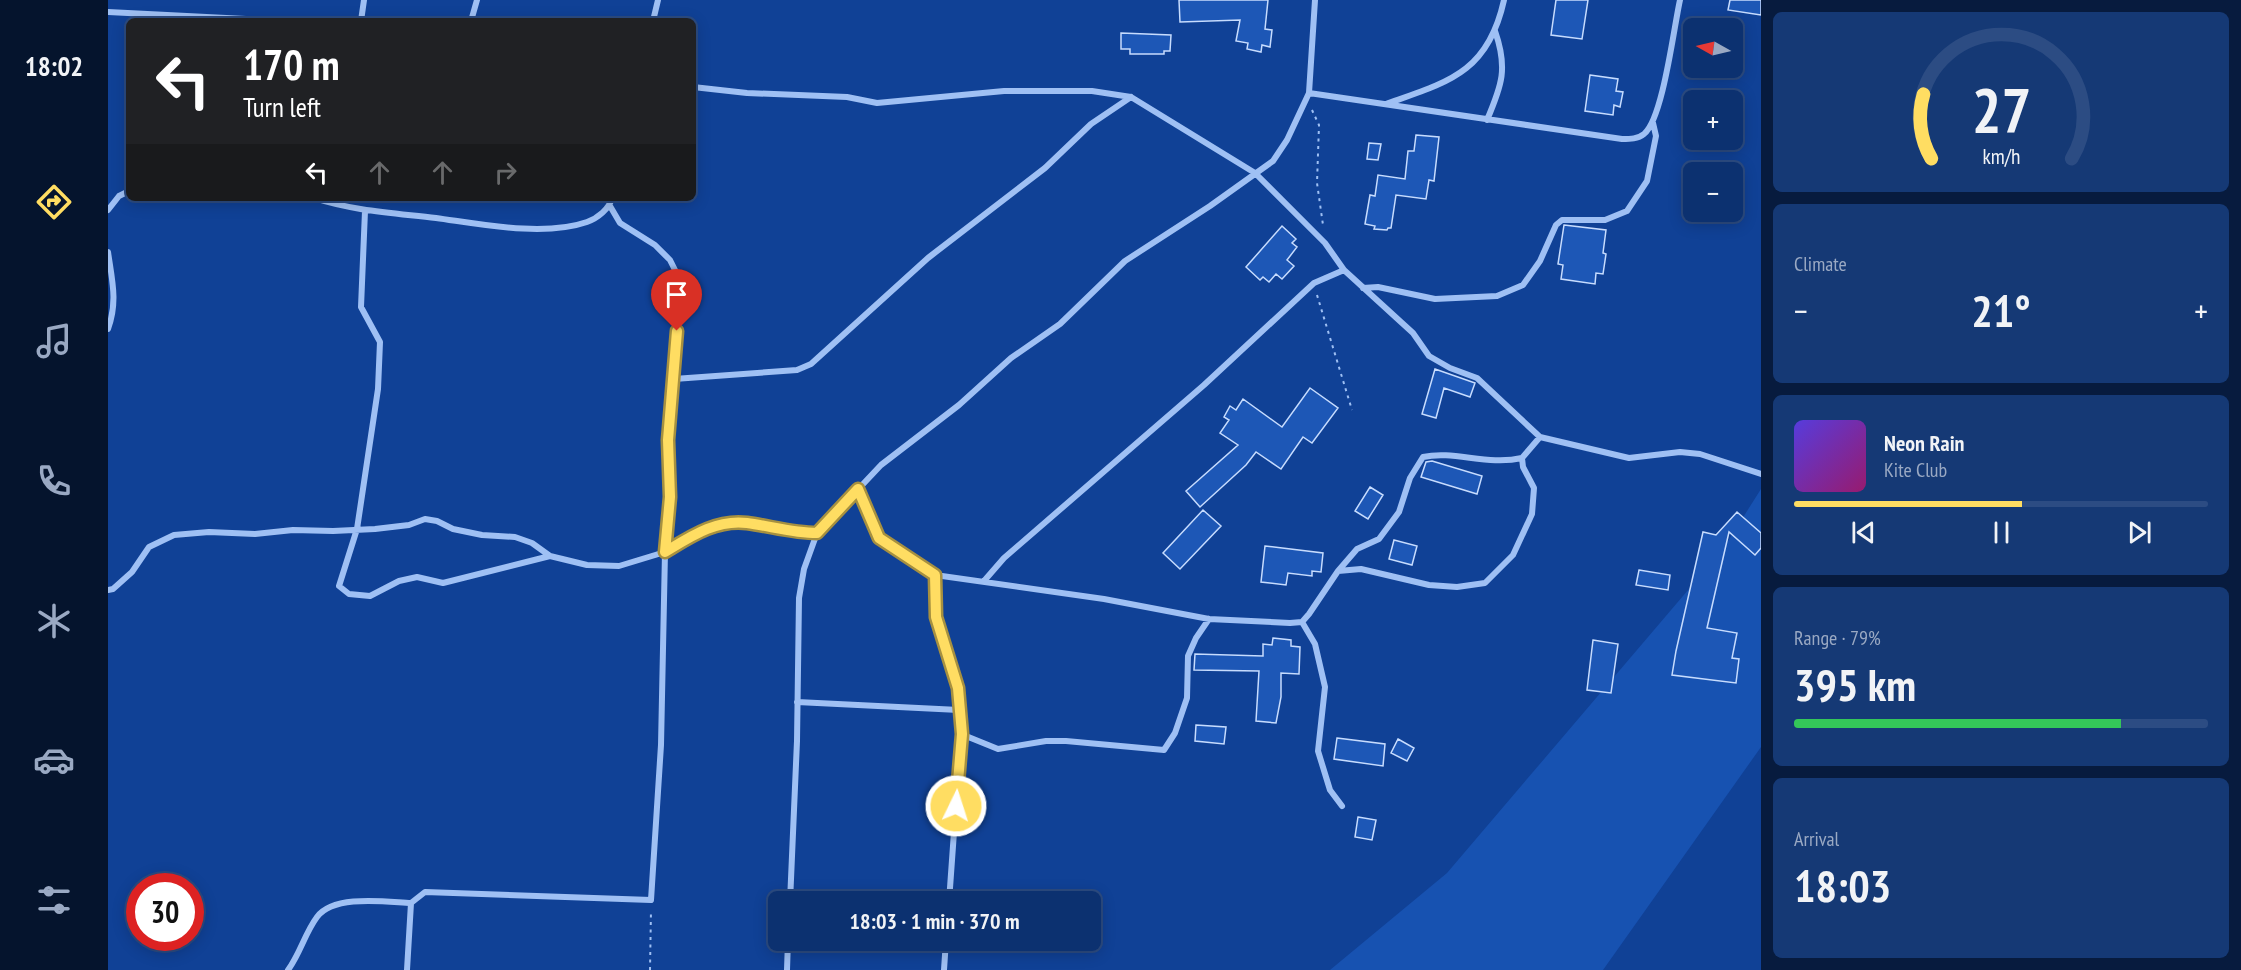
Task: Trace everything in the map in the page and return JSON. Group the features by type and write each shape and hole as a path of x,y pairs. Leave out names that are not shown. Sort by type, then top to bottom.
{"street":[{"path":"361,18 364,0"},
{"path":"472,18 477,0"},
{"path":"654,18 658,0"},
{"path":"790,891 797,741 799,598 804,569 817,533 881,465 959,405 1011,357 1060,324 1125,261 1210,206 1273,160 1287,140 1309,93 1315,0"},
{"path":"1382,105 1444,84 1457,76 1486,47 1495,31 1504,0"},
{"path":"1309,93 1622,139 1635,138 1645,133 1653,123 1659,105 1680,0"},
{"path":"108,12 228,18"},
{"path":"1487,120 1502,86 1502,50 1495,31"},
{"path":"696,87 747,93 847,97 877,102 1004,91 1092,91 1131,97 1255,174 1325,243 1344,270 1413,333 1429,356 1450,368 1477,378 1540,436 1629,458 1680,452 1700,454 1761,474"},
{"path":"674,379 797,370 811,364 928,258 1045,168 1091,124 1131,97"},
{"path":"1363,288 1378,287 1435,299 1497,296 1523,285 1540,261 1556,225 1562,220 1605,219 1627,211 1647,181 1656,136 1653,123"},
{"path":"108,210 119,195 126,192"},
{"path":"326,201 365,211 517,228 566,227 586,222 610,206 611,201"},
{"path":"288,970 321,912 363,900 411,903 425,892 651,900 661,745 665,552 670,497 668,440 679,308 677,274 670,260 655,245 620,223 610,206"},
{"path":"365,211 361,307 380,342 378,389 357,529 339,586 349,594 370,596 399,581 417,577 434,583 443,583 550,556"},
{"path":"108,252 114,312 108,329"},
{"path":"984,581 1004,558 1204,385 1314,283 1344,270"},
{"path":"858,489 879,538 935,575 1104,598 1209,619 1290,623 1302,622 1338,571 1357,549 1379,539 1400,512 1410,478 1423,457 1434,454 1507,462 1522,458 1540,436"},
{"path":"1338,571 1361,569 1429,585 1457,587 1485,583 1513,555 1532,514 1533,488 1522,458"},
{"path":"108,590 113,589 132,572 149,547 174,535 209,532 255,534 294,530 333,531 409,525 425,519 437,521 453,529 490,536 515,537 532,543 550,556 587,565 619,566 665,552 703,529 724,524 744,522 804,533 817,533"},
{"path":"935,575 936,617 958,688 962,734 950,891"},
{"path":"962,734 998,749 1046,741 1066,741 1164,750 1175,733 1187,698 1188,656 1196,638 1209,619"},
{"path":"1302,622 1315,644 1325,687 1318,750 1330,790 1342,806"},
{"path":"797,702 960,710"},
{"path":"407,970 411,903"},
{"path":"787,970 788,951"},
{"path":"944,970 945,951"}],"path":[{"path":"1306,101 1319,125 1317,183 1325,243"},
{"path":"1314,283 1352,410"},
{"path":"650,970 651,900"}],"shaded area":[{"path":"1761,489 1761,747 1603,970 1330,970 1447,873 1723,549"}],"building":[{"path":"1179,0 1268,0 1265,29 1272,30 1270,47 1262,45 1261,52 1247,49 1248,43 1236,41 1240,20 1180,22"},
{"path":"1556,0 1588,0 1582,39 1551,35"},
{"path":"1730,0 1761,0 1761,15 1728,10"},
{"path":"1121,33 1171,35 1170,51 1164,51 1164,54 1130,54 1130,49 1121,49"},
{"path":"1590,75 1618,79 1616,91 1623,92 1620,107 1614,105 1613,115 1585,111"},
{"path":"1416,135 1439,137 1434,181 1429,180 1426,199 1396,195 1391,228 1374,229 1375,226 1365,224 1370,195 1375,196 1378,175 1405,179 1408,151 1414,151"},
{"path":"1369,143 1381,144 1378,160 1367,159"},
{"path":"1564,225 1606,230 1603,274 1596,273 1595,284 1561,279 1563,265 1558,264"},
{"path":"1282,226 1296,239 1292,243 1297,247 1287,260 1294,266 1282,279 1276,274 1269,282 1263,277 1260,280 1246,267"},
{"path":"1435,369 1475,383 1470,397 1444,388 1436,418 1422,414"},
{"path":"1310,388 1338,408 1312,443 1303,437 1281,469 1256,452 1246,465 1200,507 1186,491 1238,445 1220,433 1229,420 1224,417 1230,406 1236,410 1243,399 1282,427"},
{"path":"1432,461 1482,476 1477,494 1421,477 1426,462"},
{"path":"1370,487 1383,495 1368,519 1355,511"},
{"path":"1203,510 1221,526 1180,569 1163,553"},
{"path":"1737,512 1761,533 1761,548 1755,555 1729,532 1707,628 1737,633 1732,658 1739,659 1736,683 1672,675 1703,532 1716,535"},
{"path":"1394,540 1417,546 1412,565 1389,559"},
{"path":"1265,546 1323,553 1321,572 1312,571 1312,576 1288,573 1286,585 1261,582"},
{"path":"1639,570 1670,575 1668,590 1636,585"},
{"path":"1273,638 1291,640 1291,646 1300,647 1299,674 1281,673 1281,697 1276,723 1256,721 1259,671 1194,670 1195,654 1263,656 1263,644 1272,645"},
{"path":"1593,640 1618,644 1611,693 1587,690"},
{"path":"1196,725 1226,727 1224,744 1195,741"},
{"path":"1337,738 1385,744 1383,766 1334,759"},
{"path":"1398,739 1414,748 1407,761 1391,753"},
{"path":"1358,817 1376,820 1372,840 1355,837"}],"route":[{"path":"677,331 668,440 670,497 665,552 703,529 724,524 744,522 804,533 817,533 858,489 879,538 935,575 936,617 958,688 962,734 956,806"}]}
